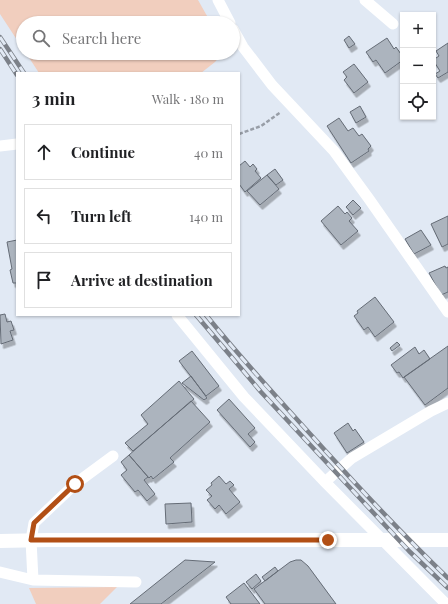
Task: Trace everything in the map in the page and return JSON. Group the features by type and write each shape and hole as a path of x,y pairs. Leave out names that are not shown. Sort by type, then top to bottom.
{"street":[{"path":"218,0 226,16"},
{"path":"365,0 393,24"},
{"path":"240,42 272,85 334,151 448,312"},
{"path":"0,146 16,144"},
{"path":"178,316 244,397 325,482 446,604"},
{"path":"325,482 352,458 431,411 448,403"},
{"path":"33,580 31,540 34,523 75,484 113,456"},
{"path":"0,541 448,540"},
{"path":"0,572 33,580 136,582"}],"path":[{"path":"240,134 261,126 291,105"}],"shaded area":[{"path":"0,0 198,0 207,16 16,16 16,38 0,14"},
{"path":"31,60 217,60 202,72 38,72"},
{"path":"117,587 100,604 36,604 29,588"}],"building":[{"path":"349,36 355,44 349,48 344,40"},
{"path":"387,38 394,49 396,47 400,53 400,62 385,73 376,60 373,62 366,52"},
{"path":"448,43 448,72 438,78 436,73 440,71 436,65 436,58 439,56 436,51"},
{"path":"354,64 368,82 354,93 344,80 347,77 343,72"},
{"path":"360,106 366,117 356,123 350,112"},
{"path":"339,118 348,131 353,128 359,136 362,134 371,146 368,149 369,151 351,163 327,126"},
{"path":"245,161 250,167 253,164 257,169 255,171 261,178 245,192 240,185 240,165"},
{"path":"275,169 283,180 276,185 267,175"},
{"path":"267,175 279,189 260,205 247,191"},
{"path":"353,200 361,208 353,215 346,207"},
{"path":"338,206 345,214 347,212 352,218 349,221 358,231 341,245 321,221"},
{"path":"448,216 448,244 442,247 431,224"},
{"path":"421,230 431,245 414,254 405,239"},
{"path":"16,240 16,283 13,283 10,270 12,269 7,242"},
{"path":"445,266 446,268 448,267 448,292 441,295 429,273"},
{"path":"375,297 394,322 375,337 368,327 364,330 354,316 358,313 357,311"},
{"path":"5,314 7,322 11,321 14,330 10,331 13,340 1,344 0,315"},
{"path":"397,342 400,345 392,351 390,348"},
{"path":"448,346 448,388 425,405 404,377"},
{"path":"415,347 419,354 424,350 430,359 403,378 391,365"},
{"path":"192,351 219,386 206,396 179,361"},
{"path":"191,376 207,398 204,400 182,383"},
{"path":"179,381 194,399 133,451 125,443 148,424 141,415"},
{"path":"229,399 255,428 248,434 255,442 250,447 217,410"},
{"path":"191,401 210,422 170,458 174,462 153,479 151,476 149,478 129,455"},
{"path":"348,423 353,431 355,429 364,442 347,453 334,433"},
{"path":"129,455 148,477 144,480 155,494 147,501 138,490 135,492 121,475 127,470 121,462"},
{"path":"219,476 226,484 230,481 234,485 229,489 240,502 226,514 219,505 215,509 207,500 212,496 206,490"},
{"path":"191,503 192,522 166,524 165,504"},
{"path":"185,560 215,562 161,604 130,604"},
{"path":"301,560 308,566 336,604 265,604 254,589 290,562"},
{"path":"275,567 278,571 265,581 262,577"},
{"path":"256,574 261,581 252,589 246,582"},
{"path":"244,583 260,604 231,604 226,597"}],"railway":[{"path":"0,37 23,72"},
{"path":"0,49 16,73"},
{"path":"197,316 261,392 409,551 448,588"},
{"path":"207,316 249,366 337,464 448,578"}],"route":[{"path":"75,484 34,523 31,540 328,540"}]}
